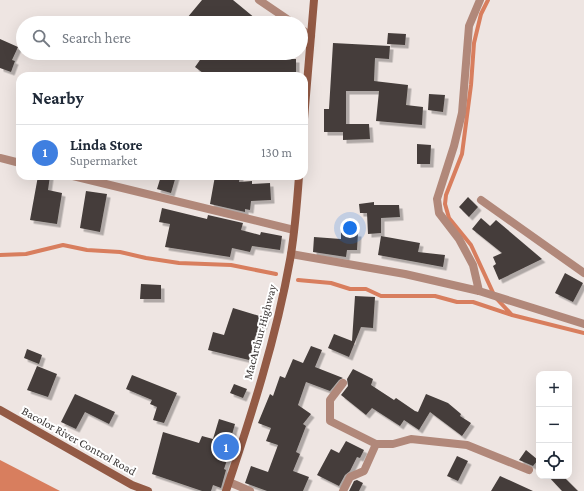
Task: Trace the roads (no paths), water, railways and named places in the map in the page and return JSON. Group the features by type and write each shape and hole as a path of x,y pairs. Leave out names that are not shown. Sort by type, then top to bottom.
{"main road":[{"path":"308,72 314,0"},
{"name":"MacArthur Highway","path":"226,491 272,337 291,254 299,180"},
{"name":"Bacolor River Control Road","path":"0,410 132,485 148,491"}],"street":[{"path":"259,0 282,16"},
{"path":"480,0 469,26 464,71 462,113 454,146 437,198 438,213 459,239 474,265 483,292"},
{"path":"0,158 16,162"},
{"path":"89,180 294,230"},
{"path":"481,200 584,273"},
{"path":"291,254 405,274 483,292 503,297 584,324"},
{"path":"343,383 330,400 330,421 376,444 393,444 411,439 467,445 529,470"},
{"path":"343,491 350,477 364,471 376,444"},
{"path":"229,482 250,491"}],"waterway":[{"path":"488,0 481,14 474,43 471,85 462,154 446,195 445,204 449,218 471,245 495,297 512,315"},
{"path":"0,255 26,254 63,245 87,250 120,252 179,263 231,265 276,274"},
{"path":"298,280 331,283 350,289 366,289 381,296 435,296 457,302 473,302 512,315 584,333"}],"place":[{"name":"Linda Store","path":"226,447"}]}
